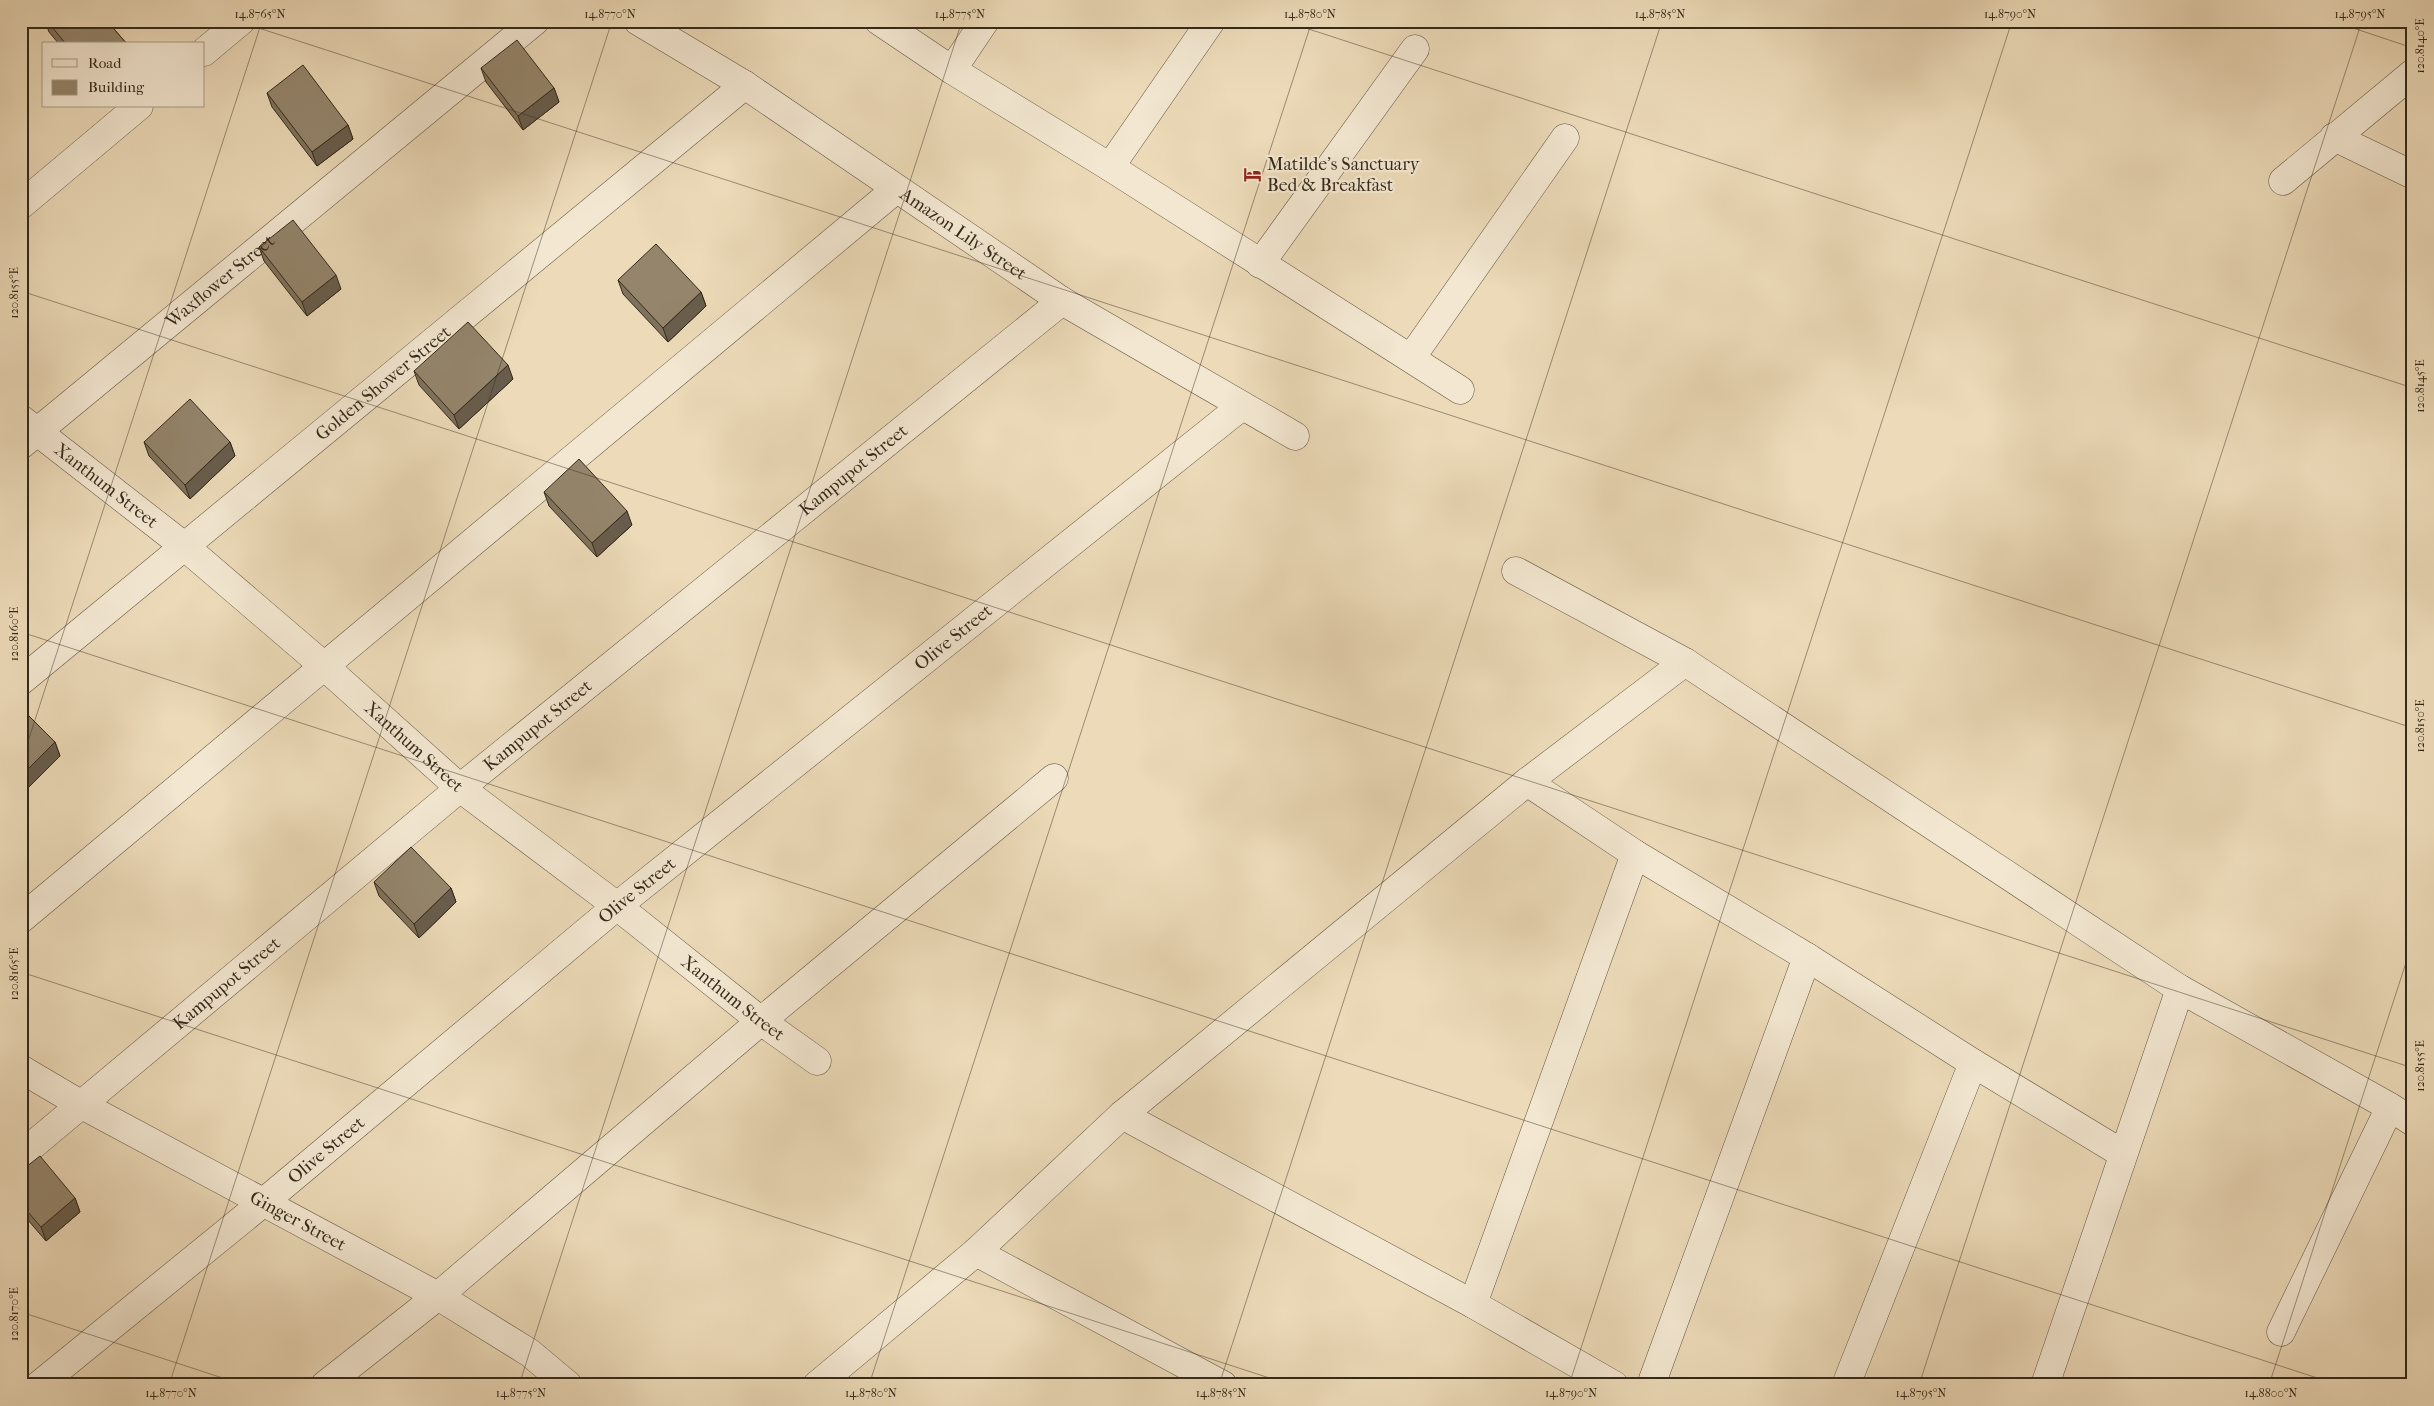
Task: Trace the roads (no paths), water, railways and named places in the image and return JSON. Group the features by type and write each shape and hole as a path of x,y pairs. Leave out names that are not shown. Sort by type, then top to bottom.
{"street":[{"path":"205,51 241,21"},
{"name":"Waxflower Street","path":"27,432 535,21"},
{"name":"Amazon Lily Street","path":"638,21 745,86 895,190 1062,301 1295,436"},
{"path":"879,21 952,70 1110,167 1460,390"},
{"path":"952,70 985,21"},
{"path":"1110,167 1211,21"},
{"path":"1260,264 1415,49"},
{"path":"2283,181 2413,73"},
{"name":"Golden Shower Street","path":"21,681 745,86"},
{"path":"21,205 137,108"},
{"path":"2334,137 2413,175"},
{"path":"1411,358 1565,138"},
{"path":"21,919 895,190"},
{"name":"Kampupot Street","path":"21,1155 460,788 1062,301"},
{"name":"Olive Street","path":"40,1385 265,1201 617,906 1242,406"},
{"name":"Xanthum Street","path":"27,432 184,546 324,666 460,788 617,906 761,1021 817,1061"},
{"path":"1516,571 1685,662 2180,989 2390,1107 2413,1122"},
{"path":"824,1383 976,1252 1122,1115 1527,782 1685,662"},
{"path":"325,1385 438,1296 761,1021 1054,778"},
{"path":"1527,782 1635,854 1807,957 1973,1063 2123,1154"},
{"path":"1473,1304 1635,854"},
{"path":"1652,1385 1807,957"},
{"path":"2045,1385 2180,989"},
{"path":"1846,1385 1973,1063"},
{"name":"Ginger Street","path":"21,1069 82,1105 265,1201 438,1296 530,1353 568,1385"},
{"path":"2281,1332 2390,1107"},
{"path":"1122,1115 1473,1304 1614,1385"},
{"path":"976,1252 1223,1385"}],"place":[{"name":"Matilde's Sanctuary Bed & Breakfast","path":"1253,174"}]}
